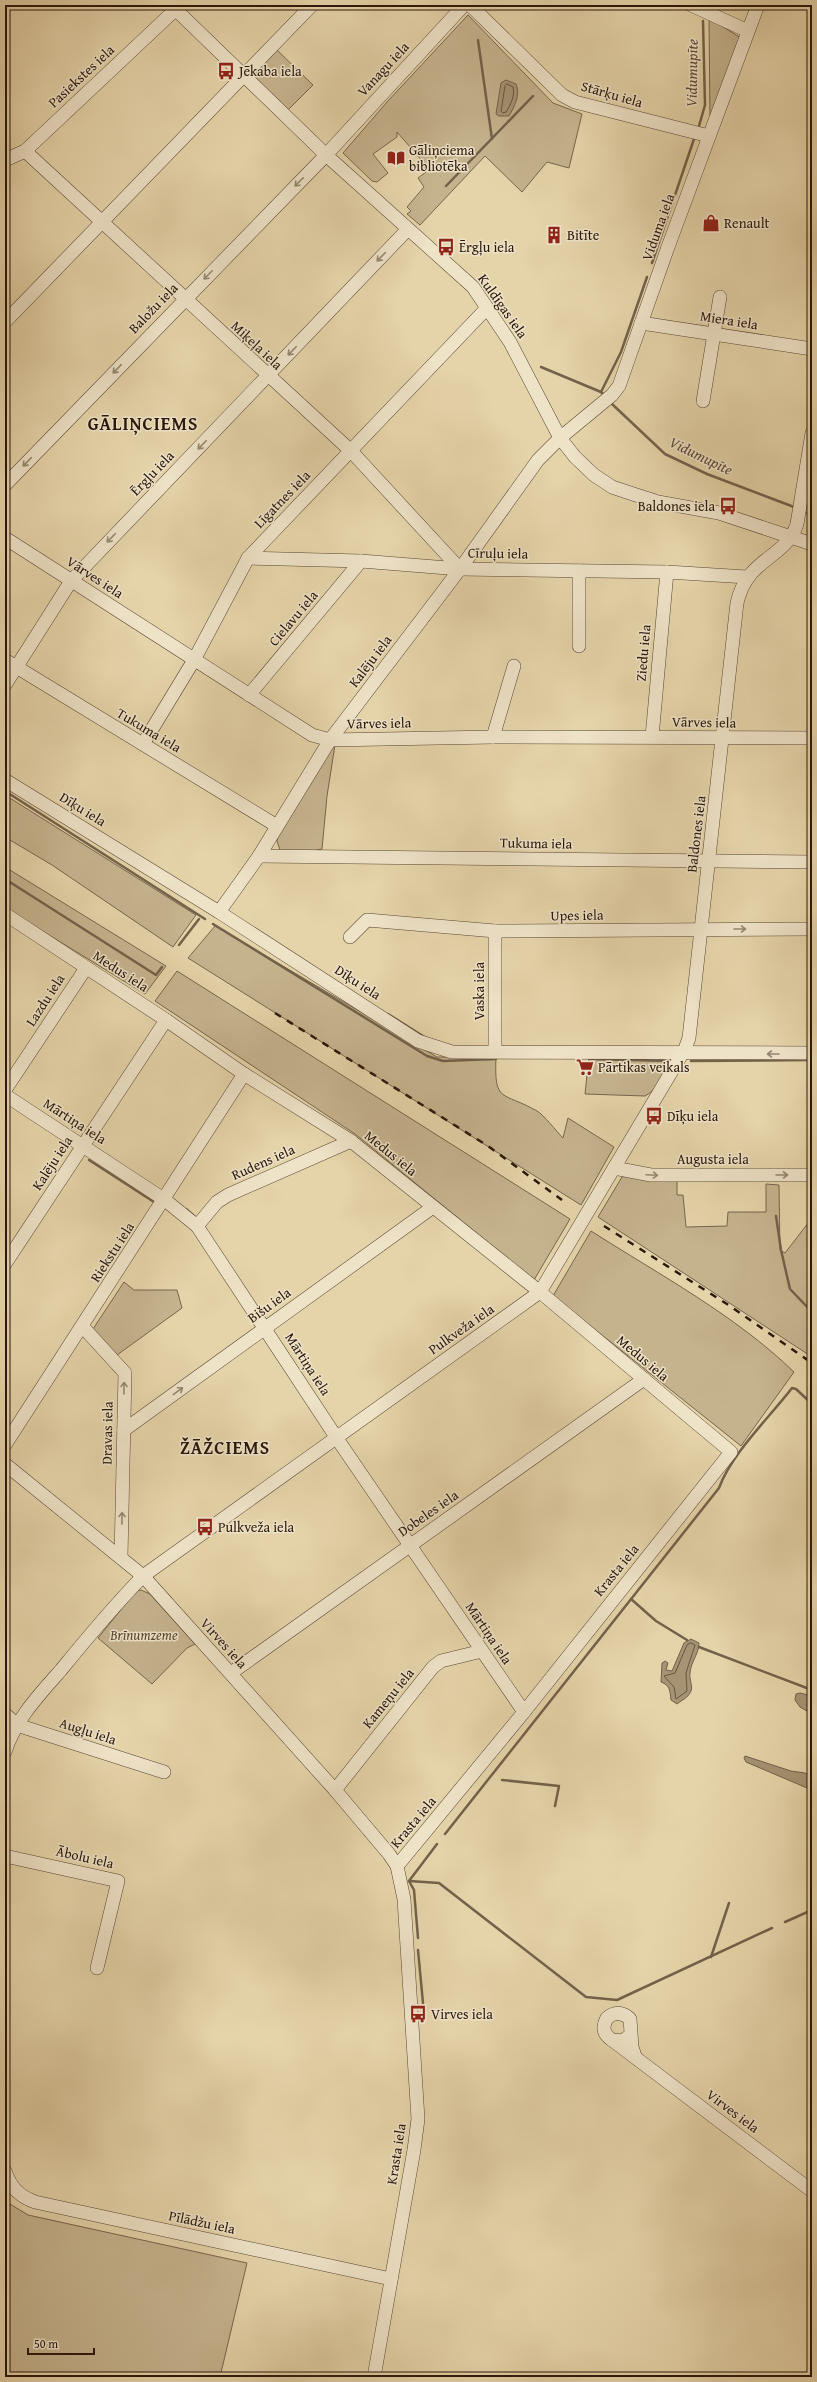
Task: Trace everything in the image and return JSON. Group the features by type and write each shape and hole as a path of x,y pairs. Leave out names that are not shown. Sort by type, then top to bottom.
{"street":[{"path":"7,316 102,222 312,5"},
{"name":"Vanagu iela","path":"326,155 464,5"},
{"name":"Stārķu iela","path":"470,5 562,95 575,102 709,136"},
{"path":"691,5 748,31"},
{"name":"Viduma iela","path":"560,438 612,395 619,386 758,5"},
{"name":"Kuldīgas iela","path":"173,7 326,155 473,287 510,342 560,438 575,457 594,475 612,487 658,502 718,513 812,544"},
{"name":"Pasiekstes iela","path":"5,160 25,151 173,7"},
{"name":"Miķeļa iela","path":"25,151 350,451 460,569"},
{"name":"Baložu iela","path":"5,485 326,155"},
{"name":"Ērgļu iela","path":"5,685 71,581 408,229"},
{"path":"703,402 720,297"},
{"name":"Līgatnes iela","path":"143,744 194,660 248,558 487,308"},
{"name":"Miera iela","path":"641,323 812,349"},
{"path":"793,537 797,524 812,432"},
{"name":"Kalēju iela","path":"220,912 259,856 330,740 460,569 538,460 560,438"},
{"name":"Baldones iela","path":"682,1054 689,1038 724,738 737,602 747,577 793,537"},
{"name":"Vārves iela","path":"5,538 312,735 330,740 492,737 812,738"},
{"name":"Cīruļu iela","path":"248,558 361,561 460,569 667,572 747,577"},
{"name":"Cielavu iela","path":"249,695 361,561"},
{"path":"579,571 579,646"},
{"name":"Ziedu iela","path":"652,737 667,572"},
{"name":"Tukuma iela","path":"5,660 276,826"},
{"path":"492,737 514,666"},
{"name":"Dīķu iela","path":"5,780 220,912 418,1040 452,1052 682,1054 812,1053"},
{"name":"Tukuma iela","path":"259,856 812,862"},
{"name":"Medus iela","path":"5,914 166,1020 244,1074 351,1141 540,1292 731,1452"},
{"name":"Upes iela","path":"350,937 366,920 495,931 812,929"},
{"name":"Vaska iela","path":"495,931 495,1052"},
{"name":"Lazdu iela","path":"5,1090 86,968"},
{"name":"Kalēju iela","path":"5,1264 166,1020"},
{"name":"Pulkveža iela","path":"5,1752 17,1725 105,1616 143,1576 540,1292 682,1054"},
{"name":"Riekstu iela","path":"5,1446 165,1200 244,1074"},
{"name":"Mārtiņa iela","path":"5,1095 165,1200 197,1226 337,1437 524,1712"},
{"name":"Rudens iela","path":"197,1226 217,1202 228,1195 351,1141"},
{"name":"Augusta iela","path":"614,1168 651,1175 812,1176"},
{"name":"Bišu iela","path":"124,1430 433,1207"},
{"name":"Dravas iela","path":"83,1327 124,1373 121,1556"},
{"name":"Dobeles iela","path":"231,1673 644,1379"},
{"name":"Krasta iela","path":"374,2377 414,2150 418,2119 404,1899 397,1866 524,1712 731,1452"},
{"name":"Virves iela","path":"5,1464 121,1556 143,1576 335,1790 397,1866"},
{"name":"Kameņu iela","path":"335,1790 433,1667 441,1661 482,1651"},
{"name":"Augļu iela","path":"5,1714 17,1725 164,1772"},
{"name":"Ābolu iela","path":"5,1856 118,1881 97,1968"},
{"name":"Virves iela","path":"635,2056 631,2035 632,2024 630,2019 622,2013 611,2014 607,2018 603,2027 607,2037 635,2056 812,2191"},
{"path":"612,2040 622,2041 631,2035"},
{"name":"Pīlādžu iela","path":"5,2171 11,2186 23,2198 35,2202 391,2279"}],"green space":[{"path":"468,15 553,103 582,114 569,168 547,162 522,192 485,156 420,225 407,214 411,211 407,207 424,187 418,178 426,172 423,162 397,132 397,137 373,154 388,173 377,182 372,181 343,153 387,102"},
{"path":"709,18 741,38 710,122"},
{"path":"277,50 313,85 288,110 255,78 257,70 266,57 273,51"},
{"path":"335,745 327,796 322,849 296,853 280,850 277,841 279,831 326,748"},
{"path":"5,795 196,915 173,947 52,865 5,837"},
{"path":"5,867 166,966 145,994 5,908"},
{"path":"215,926 437,1057 496,1057 496,1072 499,1089 508,1098 540,1113 563,1138 568,1118 614,1147 581,1205 188,958"},
{"path":"177,971 570,1219 534,1280 355,1134 155,1001"},
{"path":"589,1056 670,1059 661,1080 654,1089 645,1096 585,1094"},
{"path":"626,1176 677,1180 677,1195 683,1195 686,1227 727,1226 728,1212 766,1212 766,1184 779,1185 780,1250 785,1253 812,1218 812,1357 598,1217 622,1177"},
{"path":"591,1231 722,1314 771,1351 794,1372 741,1446 553,1296"},
{"path":"124,1282 134,1290 177,1290 182,1308 117,1355 93,1329"},
{"name":"Brīnumzeme","path":"141,1590 150,1594 195,1644 187,1648 152,1684 98,1638 136,1591"},
{"path":"5,2201 28,2215 247,2263 220,2377 5,2377"}],"water":[{"path":"506,80 516,84 518,92 515,105 509,116 499,116 496,114 501,83"},
{"path":"691,1639 699,1643 699,1647 691,1669 691,1691 685,1699 677,1704 671,1700 668,1687 661,1682 662,1663 665,1661 668,1663 666,1670 672,1671 684,1643"},
{"path":"800,1693 812,1696 812,1714 800,1707 795,1700 796,1694"},
{"path":"745,1756 791,1771 805,1773 812,1777 812,1785 807,1788 746,1762 744,1758"}],"waterway":[{"name":"Vidumupīte","path":"699,126 705,105 703,21"},
{"path":"478,40 492,139"},
{"path":"446,186 533,96"},
{"name":"Vidumupīte","path":"652,263 694,139"},
{"name":"Vidumupīte","path":"603,394 601,392 621,352 647,277"},
{"path":"541,367 601,392"},
{"name":"Vidumupīte","path":"612,404 665,454 707,474 794,507"},
{"name":"Vidumupīte","path":"807,513 812,515"},
{"path":"5,791 205,919"},
{"path":"5,879 156,975 162,967"},
{"path":"179,945 199,919"},
{"path":"213,924 427,1056 443,1061 496,1059"},
{"path":"388,1014 426,1038"},
{"path":"590,1059 670,1061"},
{"path":"691,1061 811,1060"},
{"path":"89,1160 154,1202"},
{"path":"186,1209 194,1216"},
{"path":"776,1216 781,1250 790,1289 812,1312"},
{"path":"445,1834 719,1488 725,1475 742,1449 792,1388 796,1389 812,1404"},
{"path":"631,1599 656,1621 687,1640"},
{"path":"699,1647 812,1690"},
{"path":"502,1780 559,1786 555,1806"},
{"path":"409,1881 437,1844"},
{"path":"409,1881 439,1883 586,1997 617,2000 772,1928"},
{"path":"409,1881 414,1890 418,1938"},
{"path":"711,1957 729,1903"},
{"path":"785,1922 812,1910"},
{"path":"418,1950 423,2003"}],"railway":[{"path":"275,1013 488,1146 562,1200"},
{"path":"604,1226 730,1306 812,1363"}],"place":[{"name":"Jēkaba iela","path":"226,71"},
{"name":"Gāliņciema bibliotēka","path":"396,158"},
{"name":"Renault","path":"711,223"},
{"name":"Bitīte","path":"554,235"},
{"name":"Ērgļu iela","path":"446,247"},
{"name":"Baldones iela","path":"728,506"},
{"name":"Pārtikas veikals","path":"585,1067"},
{"name":"Dīķu iela","path":"654,1116"},
{"name":"Pulkveža iela","path":"205,1527"},
{"name":"Virves iela","path":"418,2014"}],"district":[{"name":"GĀLIŅCIEMS","path":"143,424"},
{"name":"ŽĀŽCIEMS","path":"225,1448"}]}
